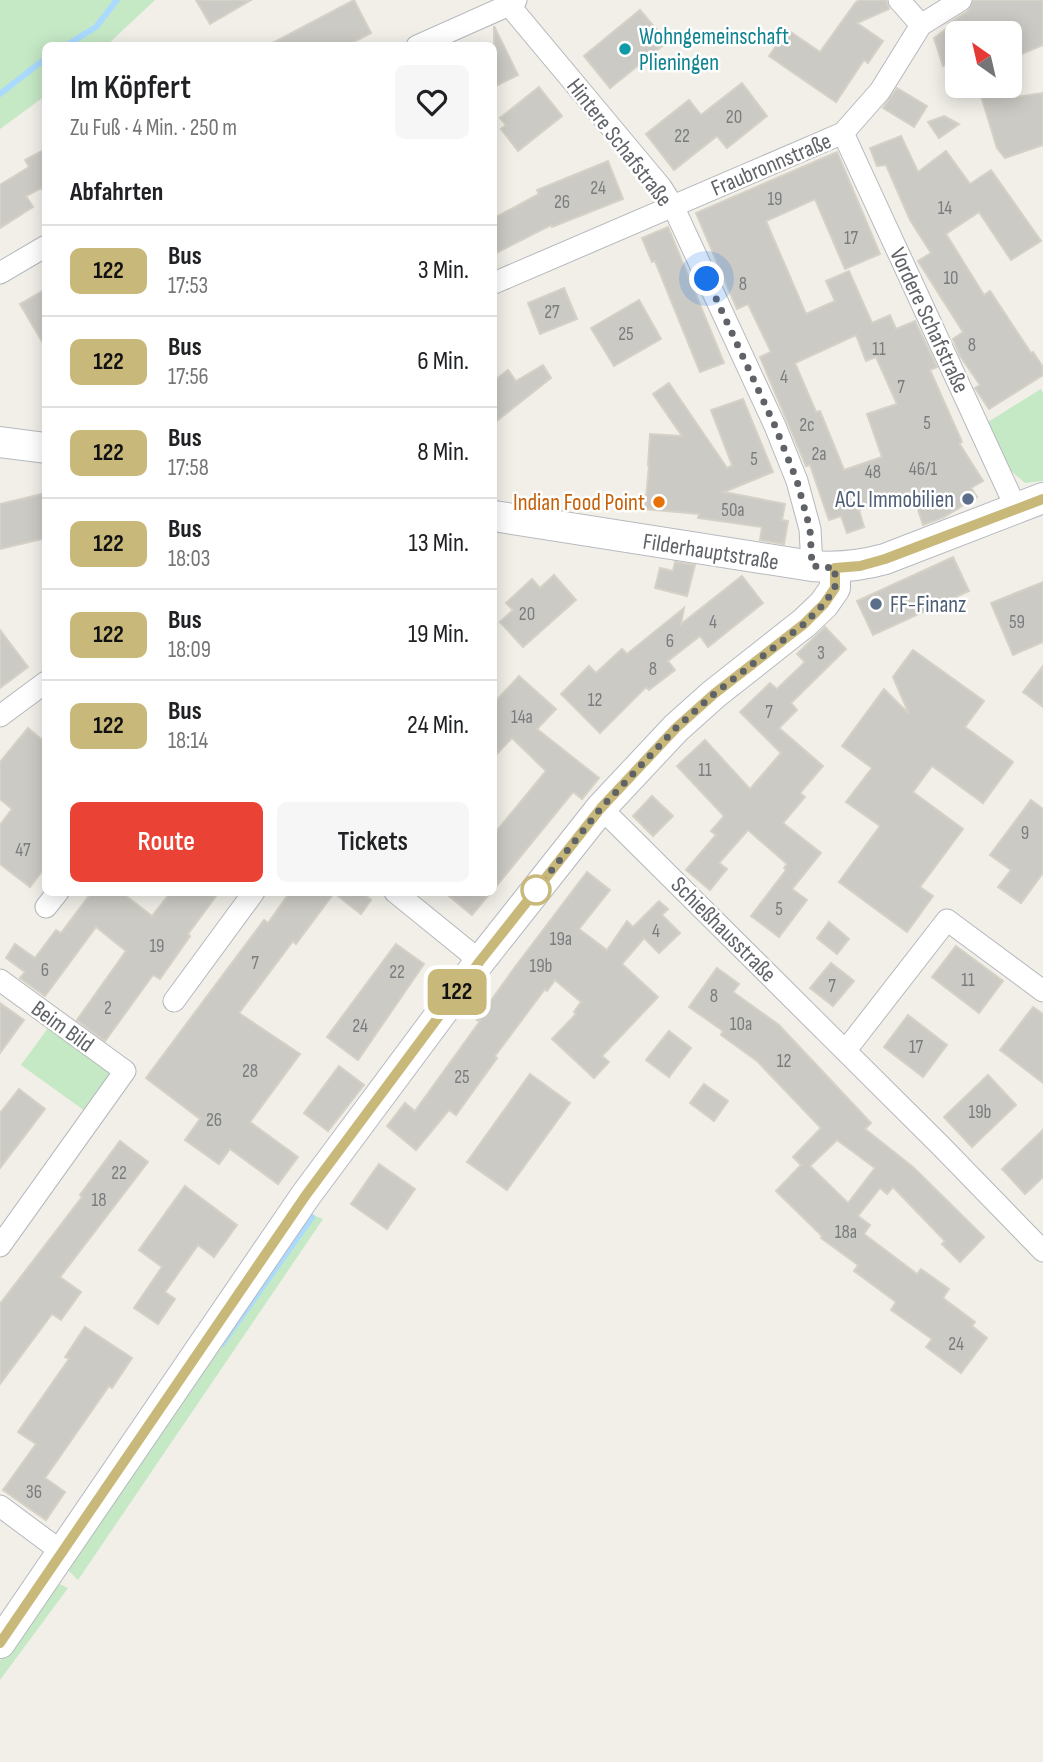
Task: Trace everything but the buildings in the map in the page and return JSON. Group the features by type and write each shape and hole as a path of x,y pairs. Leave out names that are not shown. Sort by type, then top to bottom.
{"street":[{"path":"899,0 920,25"},
{"name":"Fraubronnstraße","path":"497,281 843,133 880,91 920,25 961,0"},
{"path":"426,42 512,3"},
{"name":"Hintere Schafstraße","path":"512,3 673,206 775,426 793,470 824,567"},
{"name":"Vordere Schafstraße","path":"843,133 1029,503"},
{"path":"0,273 42,248"},
{"path":"0,442 42,448"},
{"name":"Filderhauptstraße","path":"497,516 824,567 860,566 885,559 1029,503"},
{"path":"0,1643 306,1195 480,961 601,808 676,728 704,702 804,624 824,604 835,588 824,567"},
{"path":"0,716 42,685"},
{"name":"Schießhausstraße","path":"601,808 846,1050 1043,1251"},
{"path":"174,1001 251,896"},
{"path":"400,896 480,961"},
{"path":"846,1050 947,920 1043,991"},
{"name":"Beim Bild","path":"0,980 125,1071 0,1247"},
{"path":"0,1506 62,1552"}],"green space":[{"path":"0,0 155,0 110,42 42,42 42,98 0,129"},
{"path":"1041,389 1043,481 1025,483 1011,471 988,422"},
{"path":"54,1020 125,1071 92,1116 21,1065"},
{"path":"308,1213 323,1219 78,1580 68,1570 68,1562"},
{"path":"59,1584 68,1588 0,1680 0,1661 50,1587"}],"waterway":[{"path":"72,42 96,27 117,0"},
{"path":"0,94 42,61"},
{"path":"222,1344 312,1217"}],"bus line":[{"name":"122","path":"0,1643 306,1195 480,961 601,808 676,728 714,694 804,624 824,604 835,588 835,568 860,566 885,559 1043,499"}],"place":[{"name":"Wohngemeinschaft Plieningen","path":"625,49"},
{"name":"ACL Immobilien","path":"968,499"},
{"name":"Indian Food Point","path":"659,502"},
{"name":"FF-Finanz","path":"876,604"}],"route":[{"path":"536,890 601,808 676,728 714,694 804,624 824,604 835,588 835,568 812,566 810,529 797,481 775,426 707,279"}]}
